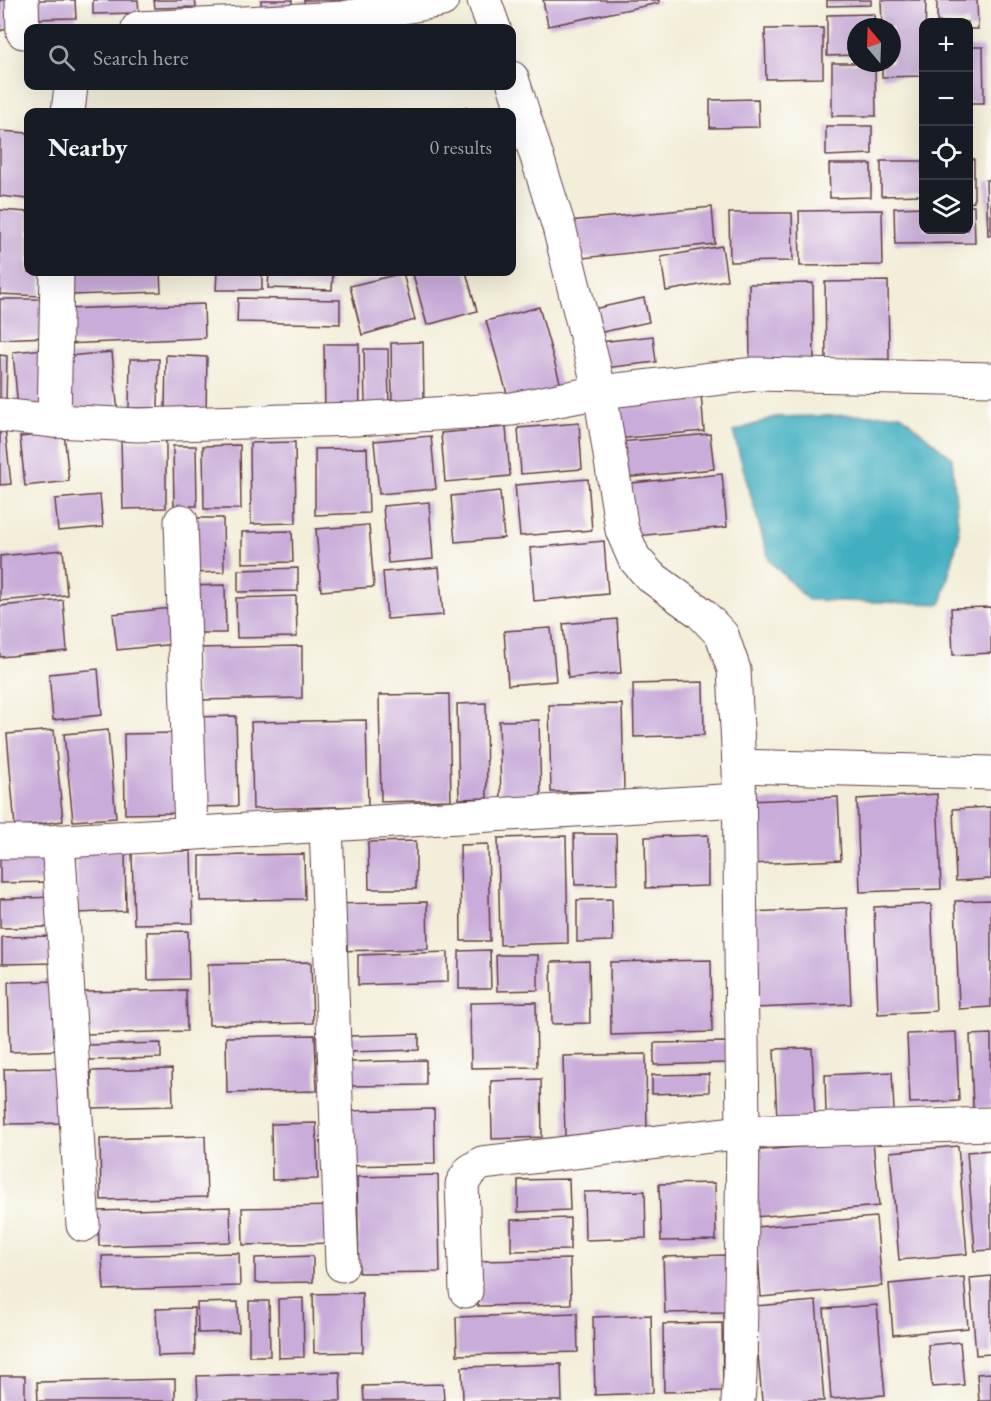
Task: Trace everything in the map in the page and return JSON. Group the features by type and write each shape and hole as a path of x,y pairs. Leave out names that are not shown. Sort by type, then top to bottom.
{"street":[{"path":"17,34 22,0"},
{"path":"220,24 343,18 442,0"},
{"path":"484,0 493,24"},
{"path":"68,108 71,90"},
{"path":"516,90 559,227 600,392 622,530 634,558 650,576 701,613 722,635 734,670 739,766 743,1132 738,1401"},
{"path":"54,421 57,276"},
{"path":"0,415 54,421 138,425 356,419 512,409 600,392 755,374 991,379"},
{"path":"181,521 191,833"},
{"path":"739,766 991,773"},
{"path":"0,842 58,842 739,800"},
{"path":"326,825 342,1265"},
{"path":"58,842 83,1225"},
{"path":"466,1291 462,1184 470,1171 482,1163 743,1132 991,1124"}],"water":[{"path":"900,414 952,458 959,536 941,604 808,600 769,560 733,432 775,417"}],"building":[{"path":"0,0 9,0 10,28 0,31"},
{"path":"31,0 75,0 76,18 31,19"},
{"path":"93,0 138,0 139,13 93,14"},
{"path":"154,0 195,0 196,7 155,8"},
{"path":"261,0 292,0 292,12 261,13"},
{"path":"304,0 357,0 304,9"},
{"path":"543,0 659,0 659,3 548,26"},
{"path":"827,0 871,0 871,5 827,6"},
{"path":"881,0 926,0 926,18 919,18 919,76 882,77 882,72 901,72 901,18 882,18"},
{"path":"937,0 977,0 978,29 973,29 973,18 937,18"},
{"path":"874,14 874,18 847,18 847,55 827,56 827,15"},
{"path":"823,28 823,78 766,79 765,29"},
{"path":"973,47 983,47 984,103 973,103"},
{"path":"832,63 847,63 847,72 875,72 876,116 832,116"},
{"path":"758,99 759,127 710,128 710,100"},
{"path":"826,126 872,126 872,154 826,156"},
{"path":"0,131 24,133 24,199 0,196"},
{"path":"973,159 974,159 973,202"},
{"path":"881,161 919,161 919,195 881,196"},
{"path":"829,164 871,164 871,197 830,198"},
{"path":"986,180 991,180 991,235 988,235"},
{"path":"974,206 975,243 895,244 894,208 919,207 919,234 973,234"},
{"path":"712,207 715,244 573,259 569,221"},
{"path":"0,210 24,212 24,276 42,276 40,296 0,294"},
{"path":"882,210 883,265 800,266 799,211"},
{"path":"729,213 792,213 793,261 730,262"},
{"path":"722,246 727,280 666,291 661,257"},
{"path":"70,276 160,276 161,292 71,295"},
{"path":"217,276 262,276 262,290 216,290"},
{"path":"269,276 333,276 332,290 268,288"},
{"path":"391,276 404,276 415,320 362,335 350,286"},
{"path":"414,276 467,276 477,311 427,325"},
{"path":"888,281 889,359 826,360 825,282"},
{"path":"813,283 814,363 750,364 749,284"},
{"path":"238,298 340,300 340,324 237,322"},
{"path":"644,298 649,322 598,333 593,309"},
{"path":"0,299 45,299 46,337 0,339"},
{"path":"204,304 205,338 64,344 63,309"},
{"path":"539,307 562,389 510,404 486,321"},
{"path":"653,336 656,362 604,368 600,342"},
{"path":"423,342 424,404 392,404 391,343"},
{"path":"324,344 359,344 360,413 325,413"},
{"path":"45,349 50,406 18,409 13,352"},
{"path":"364,349 388,349 389,408 365,408"},
{"path":"112,352 118,413 63,418 57,357"},
{"path":"0,355 7,356 6,403 0,403"},
{"path":"166,355 207,357 206,411 165,410"},
{"path":"130,359 159,359 158,408 129,408"},
{"path":"701,393 704,431 616,439 612,402"},
{"path":"579,423 582,469 521,474 518,428"},
{"path":"506,427 510,476 445,482 441,433"},
{"path":"0,428 5,428 11,484 0,485"},
{"path":"64,432 69,481 25,486 20,437"},
{"path":"710,434 714,469 623,478 620,442"},
{"path":"431,436 436,489 379,494 374,441"},
{"path":"166,440 166,508 123,509 121,441"},
{"path":"295,442 296,523 251,524 250,443"},
{"path":"240,445 241,509 204,509 203,446"},
{"path":"173,446 196,446 197,506 174,506"},
{"path":"367,448 369,513 315,515 315,449"},
{"path":"722,474 727,527 636,536 631,483"},
{"path":"588,479 592,530 520,536 515,485"},
{"path":"500,491 504,538 455,542 451,496"},
{"path":"100,495 103,527 58,531 55,499"},
{"path":"429,502 433,559 388,563 383,506"},
{"path":"190,518 223,518 224,572 191,573"},
{"path":"369,525 374,587 321,591 316,529"},
{"path":"292,531 293,562 242,563 242,532"},
{"path":"604,541 608,594 534,601 530,548"},
{"path":"63,550 67,595 0,601 0,556"},
{"path":"439,567 443,615 387,619 383,572"},
{"path":"298,568 298,591 238,592 238,570"},
{"path":"225,585 226,633 188,633 187,586"},
{"path":"296,596 297,637 237,638 236,598"},
{"path":"63,600 67,651 0,657 0,606"},
{"path":"991,607 991,653 953,655 951,608"},
{"path":"172,608 175,644 117,650 113,614"},
{"path":"617,619 621,673 568,678 563,624"},
{"path":"551,628 556,681 508,685 504,631"},
{"path":"302,646 302,698 197,700 196,648"},
{"path":"98,669 102,715 53,720 49,674"},
{"path":"703,682 704,735 634,737 633,684"},
{"path":"449,694 451,800 381,802 379,695"},
{"path":"486,703 487,798 459,799 457,704"},
{"path":"622,704 624,791 551,792 549,705"},
{"path":"236,716 238,806 194,807 192,717"},
{"path":"366,720 368,806 253,809 251,722"},
{"path":"539,720 541,799 501,800 499,721"},
{"path":"54,730 63,821 15,827 7,734"},
{"path":"108,730 116,818 73,821 64,734"},
{"path":"176,733 177,813 125,814 124,734"},
{"path":"937,794 941,889 860,892 857,799"},
{"path":"838,797 841,860 751,864 748,801"},
{"path":"991,807 991,879 956,881 953,809"},
{"path":"574,834 616,834 617,884 575,885"},
{"path":"708,835 708,886 646,888 645,837"},
{"path":"566,836 568,943 500,945 498,838"},
{"path":"416,841 416,889 369,889 368,842"},
{"path":"488,844 490,941 461,941 460,845"},
{"path":"125,850 126,911 77,913 76,851"},
{"path":"191,851 193,923 134,924 132,852"},
{"path":"53,854 53,882 0,883 0,856"},
{"path":"304,854 305,899 200,901 200,856"},
{"path":"54,897 55,927 0,928 0,899"},
{"path":"612,899 613,941 577,942 577,900"},
{"path":"991,900 991,1007 959,1009 955,901"},
{"path":"427,902 428,949 333,951 333,904"},
{"path":"931,904 936,1011 878,1014 874,907"},
{"path":"847,908 851,1004 753,1008 749,912"},
{"path":"188,931 189,979 148,980 147,932"},
{"path":"56,936 57,963 2,964 2,937"},
{"path":"490,950 491,989 459,989 459,951"},
{"path":"448,952 448,982 358,985 358,955"},
{"path":"496,955 538,955 538,990 497,991"},
{"path":"711,960 712,1032 611,1035 610,962"},
{"path":"589,961 590,1023 552,1024 551,962"},
{"path":"311,962 313,1023 209,1025 208,964"},
{"path":"65,981 66,1050 10,1052 8,982"},
{"path":"186,990 187,1031 85,1034 84,992"},
{"path":"536,1002 537,1067 471,1068 470,1003"},
{"path":"956,1032 959,1101 910,1103 907,1034"},
{"path":"419,1034 419,1050 349,1052 349,1036"},
{"path":"991,1034 991,1108 973,1108 970,1035"},
{"path":"315,1035 317,1091 227,1093 226,1037"},
{"path":"726,1042 726,1063 654,1065 654,1043"},
{"path":"161,1043 161,1058 87,1060 87,1045"},
{"path":"812,1048 815,1119 777,1121 774,1049"},
{"path":"646,1054 647,1136 565,1137 563,1056"},
{"path":"426,1060 426,1085 351,1086 350,1062"},
{"path":"68,1068 69,1123 6,1124 4,1069"},
{"path":"172,1069 173,1106 92,1108 91,1071"},
{"path":"892,1072 894,1111 826,1114 825,1075"},
{"path":"709,1074 709,1092 652,1094 652,1075"},
{"path":"541,1079 542,1137 492,1139 491,1081"},
{"path":"434,1109 435,1164 346,1166 345,1111"},
{"path":"316,1123 318,1179 272,1180 271,1124"},
{"path":"205,1136 207,1197 101,1200 100,1139"},
{"path":"873,1141 879,1206 755,1217 749,1151"},
{"path":"958,1146 967,1254 899,1260 890,1152"},
{"path":"991,1150 991,1250 975,1251 967,1152"},
{"path":"438,1175 440,1272 359,1273 357,1177"},
{"path":"569,1179 570,1210 518,1212 518,1180"},
{"path":"715,1183 716,1240 661,1241 659,1184"},
{"path":"645,1191 646,1238 585,1240 584,1192"},
{"path":"334,1206 335,1243 243,1245 242,1208"},
{"path":"230,1207 231,1242 99,1246 98,1211"},
{"path":"876,1217 882,1286 761,1297 756,1227"},
{"path":"570,1218 570,1250 511,1251 511,1220"},
{"path":"239,1253 240,1286 104,1290 102,1256"},
{"path":"726,1255 727,1312 665,1313 663,1257"},
{"path":"313,1256 313,1282 255,1283 255,1258"},
{"path":"570,1259 571,1304 478,1306 477,1261"},
{"path":"991,1276 991,1354 976,1355 970,1278"},
{"path":"964,1277 968,1328 893,1335 889,1284"},
{"path":"362,1293 363,1352 314,1353 313,1294"},
{"path":"303,1298 304,1357 279,1358 278,1299"},
{"path":"249,1301 269,1301 270,1356 249,1356"},
{"path":"816,1301 824,1401 762,1401 754,1306"},
{"path":"238,1302 239,1332 198,1333 197,1303"},
{"path":"877,1305 885,1395 831,1399 824,1309"},
{"path":"194,1308 195,1355 158,1356 156,1309"},
{"path":"577,1313 578,1352 457,1355 456,1317"},
{"path":"651,1315 653,1393 595,1395 593,1317"},
{"path":"722,1323 723,1391 664,1392 663,1324"},
{"path":"960,1342 964,1385 932,1387 928,1345"},
{"path":"561,1364 562,1401 463,1401 462,1367"},
{"path":"340,1372 341,1401 198,1401 197,1376"},
{"path":"991,1373 991,1401 979,1401 977,1374"},
{"path":"0,1376 25,1376 25,1401 0,1401"},
{"path":"175,1379 175,1401 38,1401 37,1382"},
{"path":"443,1384 444,1401 364,1401 363,1386"}]}
